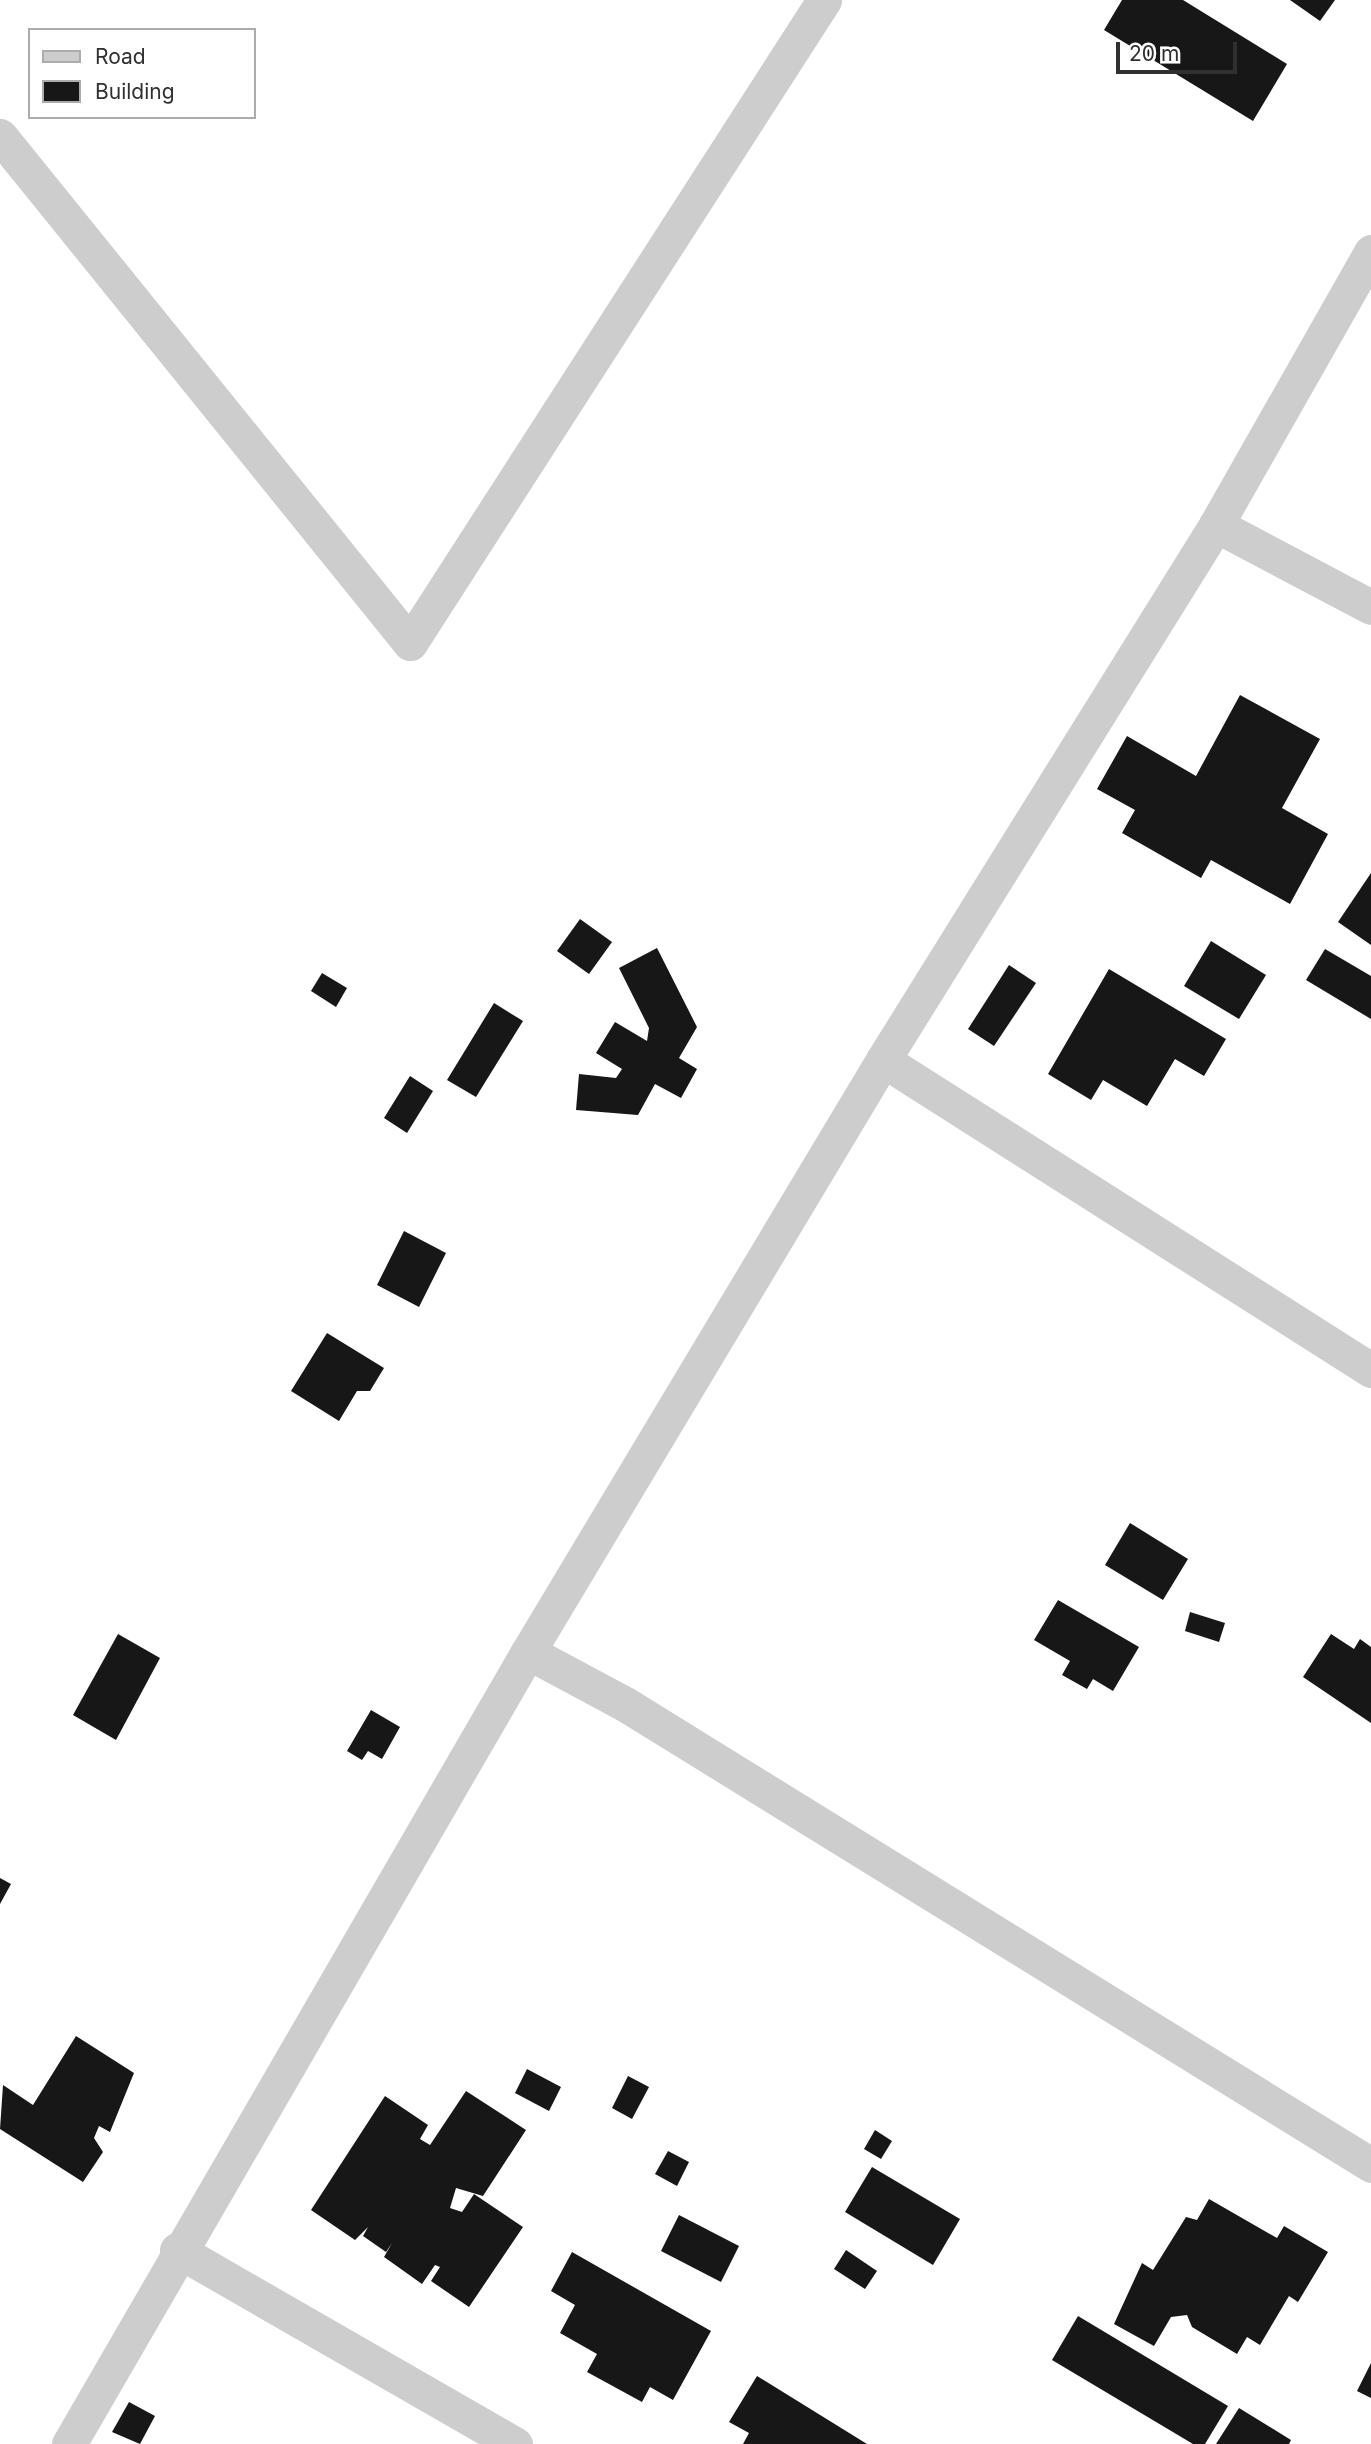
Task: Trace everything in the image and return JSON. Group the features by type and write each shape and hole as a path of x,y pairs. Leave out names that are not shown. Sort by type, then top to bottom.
{"street":[{"path":"0,136 410,643 824,0"},
{"path":"69,2444 177,2250 528,1652 883,1060 1216,525 1371,252"},
{"path":"1216,525 1371,607"},
{"path":"883,1060 1371,1370"},
{"path":"528,1652 625,1704 1371,2165"},
{"path":"177,2250 514,2444"}],"building":[{"path":"1122,0 1183,0 1287,64 1253,121 1104,30"},
{"path":"1290,0 1335,0 1320,21"},
{"path":"1240,695 1320,739 1282,808 1328,834 1290,904 1211,860 1201,878 1122,833 1135,810 1097,789 1127,736 1196,776"},
{"path":"1371,873 1371,945 1338,922"},
{"path":"580,919 612,942 589,974 557,951"},
{"path":"1211,941 1266,975 1239,1019 1184,986"},
{"path":"657,948 697,1027 679,1058 697,1069 681,1098 655,1084 638,1115 576,1110 579,1074 616,1078 622,1069 596,1053 615,1022 647,1041 649,1028 619,968"},
{"path":"1325,949 1371,976 1371,1019 1306,980"},
{"path":"1009,965 1036,983 994,1046 968,1029"},
{"path":"1109,969 1226,1039 1204,1076 1175,1059 1147,1106 1103,1080 1091,1100 1048,1074"},
{"path":"322,973 347,988 336,1007 311,991"},
{"path":"494,1003 523,1021 476,1097 447,1080"},
{"path":"410,1076 433,1091 407,1133 384,1118"},
{"path":"404,1231 446,1253 419,1307 377,1285"},
{"path":"327,1333 384,1368 370,1391 357,1391 339,1421 291,1391"},
{"path":"1130,1523 1188,1559 1163,1600 1105,1565"},
{"path":"1058,1600 1139,1647 1113,1691 1093,1679 1087,1689 1062,1675 1070,1661 1034,1640"},
{"path":"1190,1612 1225,1623 1219,1642 1185,1631"},
{"path":"118,1634 160,1658 116,1740 73,1715"},
{"path":"1331,1634 1354,1649 1360,1639 1371,1647 1371,1723 1303,1677"},
{"path":"371,1710 400,1727 382,1759 368,1751 362,1760 347,1751"},
{"path":"0,1878 11,1884 0,1904"},
{"path":"76,2036 134,2073 110,2132 99,2126 94,2138 103,2152 83,2182 0,2129 3,2085 33,2105"},
{"path":"527,2069 561,2087 549,2111 515,2093"},
{"path":"628,2076 649,2087 632,2119 612,2108"},
{"path":"466,2091 526,2130 483,2196 456,2188 450,2208 462,2212 474,2194 523,2227 469,2307 431,2281 440,2267 435,2265 422,2284 384,2257 392,2243 386,2252 363,2236 368,2227 355,2240 311,2210 385,2096 428,2125 420,2139 430,2145"},
{"path":"875,2130 892,2141 881,2159 864,2149"},
{"path":"668,2151 689,2162 677,2186 655,2174"},
{"path":"872,2167 960,2219 933,2265 845,2212"},
{"path":"1209,2199 1277,2238 1284,2226 1328,2252 1298,2302 1289,2296 1260,2345 1247,2337 1237,2354 1192,2327 1187,2315 1171,2317 1154,2346 1114,2324 1142,2263 1153,2270 1186,2217 1197,2220"},
{"path":"679,2215 739,2246 721,2282 661,2251"},
{"path":"846,2250 877,2271 865,2289 834,2269"},
{"path":"572,2252 711,2331 673,2400 650,2387 642,2402 587,2372 597,2354 560,2333 575,2305 551,2291"},
{"path":"1078,2316 1228,2406 1205,2444 1193,2444 1052,2360"},
{"path":"1371,2363 1371,2398 1357,2391"},
{"path":"757,2376 867,2444 743,2444 749,2433 729,2422"},
{"path":"129,2402 155,2416 140,2444 112,2432"},
{"path":"1239,2408 1291,2440 1289,2444 1216,2444"}]}
